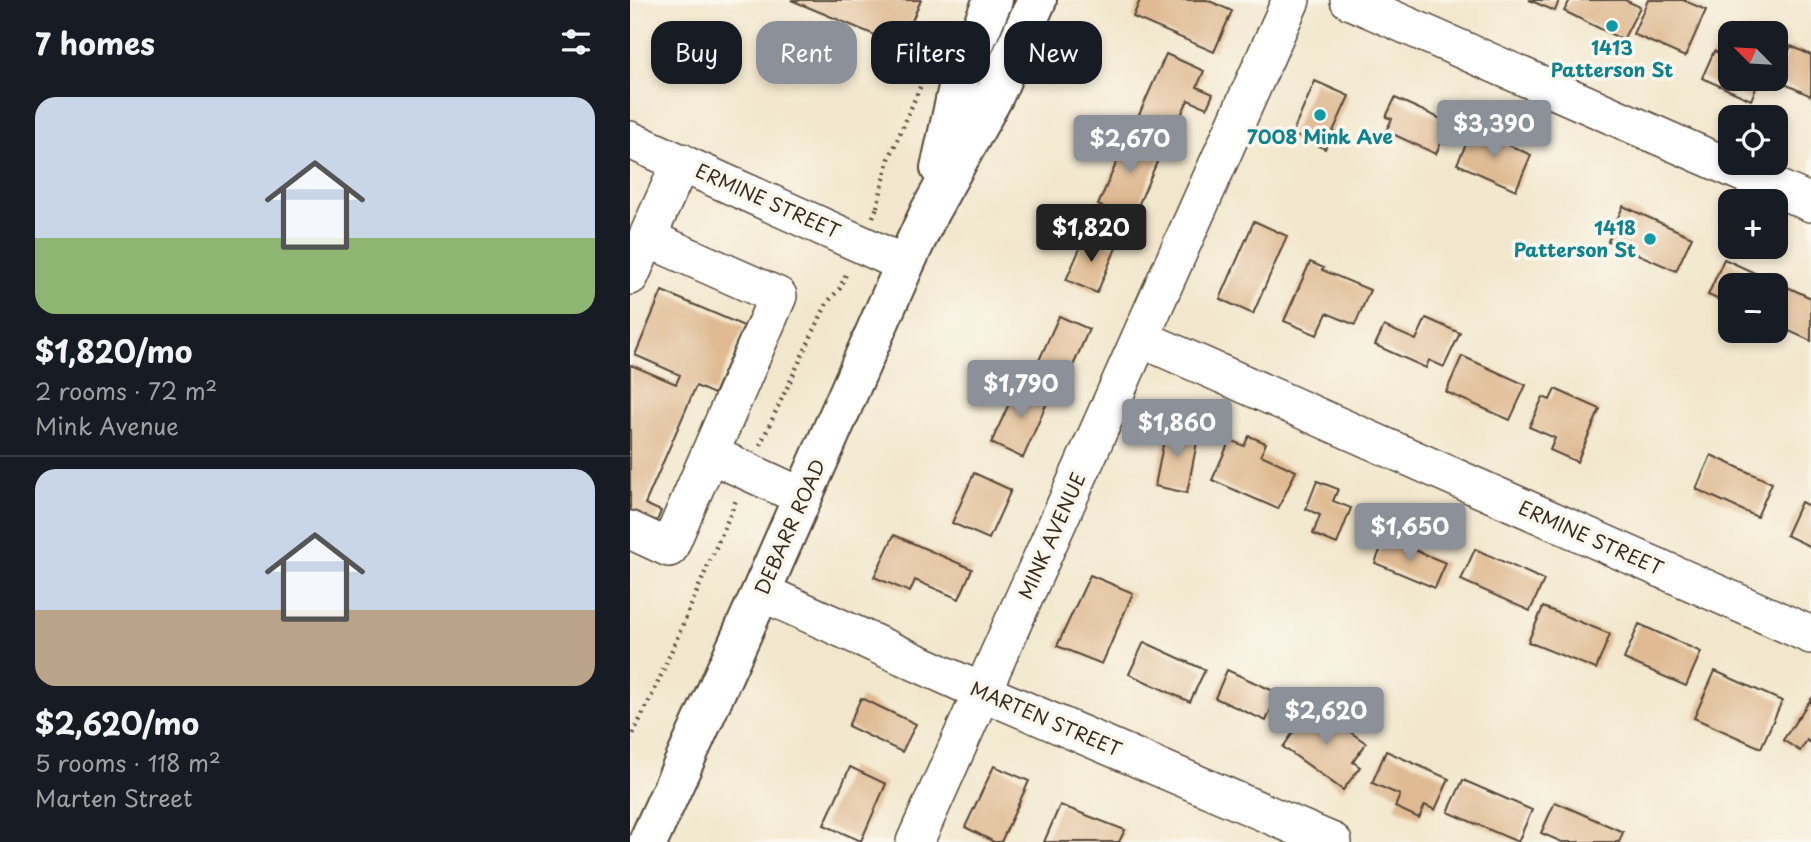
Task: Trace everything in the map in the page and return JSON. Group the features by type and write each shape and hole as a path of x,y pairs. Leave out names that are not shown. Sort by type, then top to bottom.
{"main road":[{"name":"DEBARR ROAD","path":"930,211 960,78 993,0"},
{"name":"DEBARR ROAD","path":"648,842 905,264 930,211 994,96 1037,0"}],"street":[{"name":"MINK AVENUE","path":"915,842 1291,0"},
{"path":"1349,0 1811,202"},
{"name":"ERMINE STREET","path":"630,140 905,264"},
{"path":"630,276 681,162"},
{"path":"630,530 669,548 778,296 647,237"},
{"name":"ERMINE STREET","path":"1140,338 1811,635"},
{"path":"710,454 803,497"},
{"name":"MARTEN STREET","path":"761,592 982,692 1333,842"}],"path":[{"path":"869,214 878,205 889,159 921,84"}],"building":[{"path":"791,0 921,0 912,21 871,21 871,33 857,28 857,21 841,21"},
{"path":"1140,0 1207,0 1232,11 1214,52 1133,17"},
{"path":"1529,0 1559,0 1555,11"},
{"name":"1413 Patterson St","path":"1570,0 1625,0 1640,7 1623,40 1564,11"},
{"path":"1648,0 1683,0 1706,10 1685,57 1633,34"},
{"path":"1791,46 1811,55 1811,96 1788,85 1788,53"},
{"path":"1714,51 1718,53 1718,85 1702,78"},
{"path":"1166,54 1204,71 1197,87 1213,94 1207,108 1188,100 1169,141 1134,126"},
{"name":"7008 Mink Ave","path":"1315,81 1349,96 1325,149 1292,134"},
{"path":"1731,91 1755,91 1751,100"},
{"path":"1395,98 1450,123 1436,154 1386,131 1392,119 1386,117"},
{"path":"1473,129 1531,155 1516,190 1457,164"},
{"path":"1119,130 1163,148 1132,220 1098,205 1122,150 1113,146"},
{"name":"1418 Patterson St","path":"1623,206 1692,237 1676,271 1608,241"},
{"path":"1254,221 1287,236 1253,314 1220,299"},
{"path":"1086,235 1116,248 1097,293 1066,280"},
{"path":"1724,259 1755,273 1718,273 1718,299 1708,295"},
{"path":"1310,262 1324,268 1322,270 1370,290 1355,325 1327,313 1317,335 1284,321"},
{"path":"1788,287 1811,298 1811,341 1788,330"},
{"path":"662,291 744,326 714,394 696,386 645,504 661,511 657,521 630,510 630,367 631,365 676,384 680,375 635,355"},
{"path":"1059,316 1089,329 1067,380 1036,367"},
{"path":"1426,318 1460,333 1444,367 1429,360 1426,368 1375,345 1384,326 1416,340"},
{"path":"1462,356 1526,385 1510,420 1446,392"},
{"path":"1019,382 1050,396 1023,458 991,443"},
{"path":"1555,389 1600,409 1577,462 1550,450 1555,438 1529,427 1543,397 1550,400"},
{"path":"1167,425 1199,432 1187,493 1155,486"},
{"path":"1249,436 1266,443 1261,455 1296,471 1278,509 1212,480 1230,440 1244,446"},
{"path":"1711,455 1772,483 1757,517 1696,489"},
{"path":"974,473 1011,490 989,539 952,523"},
{"path":"1317,481 1338,489 1333,501 1351,508 1337,544 1313,534 1320,515 1306,509"},
{"path":"1801,502 1811,507 1811,547 1786,535"},
{"path":"894,535 972,569 959,599 915,580 910,592 874,577"},
{"path":"1385,538 1446,563 1435,588 1375,563"},
{"path":"1475,549 1544,580 1530,611 1461,580"},
{"path":"1090,575 1133,593 1102,664 1057,646"},
{"path":"1543,607 1610,634 1596,669 1528,642"},
{"path":"1639,624 1701,652 1686,686 1624,659"},
{"path":"1144,642 1205,670 1190,702 1129,674"},
{"path":"1227,670 1278,693 1266,721 1215,698"},
{"path":"1715,671 1782,701 1761,748 1694,718"},
{"path":"861,698 916,724 902,752 848,726"},
{"path":"1811,699 1811,743 1807,740 1800,751 1783,740"},
{"path":"1312,706 1366,743 1353,762 1360,767 1343,790 1283,747"},
{"path":"1386,751 1449,779 1435,810 1425,805 1419,818 1395,807 1400,795 1372,783"},
{"path":"994,766 1029,781 1001,842 994,842 965,827"},
{"path":"850,767 886,784 861,841 824,825"},
{"path":"1463,780 1532,810 1518,842 1448,812"},
{"path":"1555,802 1623,832 1619,842 1562,842 1541,833"},
{"path":"1060,805 1125,830 1119,842 1044,842"}],"place":[{"name":"1413 Patterson St","path":"1612,26"},
{"name":"7008 Mink Ave","path":"1320,115"},
{"name":"1418 Patterson St","path":"1650,239"}]}
